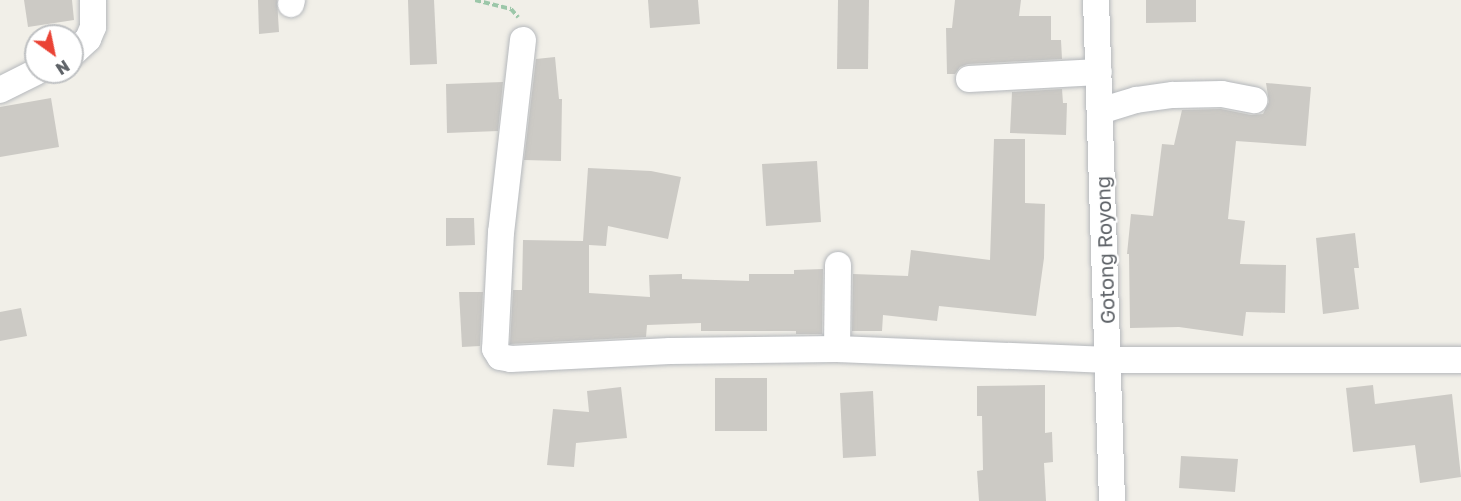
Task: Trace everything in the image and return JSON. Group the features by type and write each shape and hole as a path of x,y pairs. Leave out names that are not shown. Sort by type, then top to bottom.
{"street":[{"path":"84,43 93,27 93,0"},
{"name":"Gotong Royong","path":"1096,0 1112,501"},
{"path":"523,40 501,232 495,349 500,357 511,359 670,351 837,349 1109,360 1461,360"},
{"path":"969,79 1099,72"},
{"path":"0,90 24,78"},
{"path":"1100,111 1136,100 1173,94 1222,94 1254,100"},
{"path":"837,349 838,265"}],"path":[{"path":"475,0 511,9 522,21 523,40"}],"building":[{"path":"24,0 72,0 74,20 28,24"},
{"path":"258,0 277,0 279,32 259,34"},
{"path":"408,0 434,0 437,64 410,65"},
{"path":"648,0 698,0 700,24 650,28"},
{"path":"838,0 869,0 868,69 837,69"},
{"path":"955,0 1021,0 1019,16 1051,16 1051,40 1061,40 1062,59 968,64 960,67 955,74 947,74 946,28 952,28"},
{"path":"1146,0 1196,0 1196,22 1146,23"},
{"path":"555,57 559,99 562,99 561,161 524,160 536,59"},
{"path":"503,82 498,131 447,133 446,84"},
{"path":"1266,83 1311,87 1306,146 1236,141 1228,219 1245,221 1240,264 1286,265 1285,313 1246,312 1243,336 1179,327 1130,328 1129,254 1127,254 1131,214 1153,216 1162,144 1174,145 1182,110 1221,109 1251,115 1263,114 1269,102"},
{"path":"1062,89 1063,103 1067,103 1066,135 1010,133 1012,92"},
{"path":"51,98 59,147 0,157 0,107"},
{"path":"994,139 1025,139 1025,203 1045,204 1044,258 1036,316 939,306 937,321 883,315 882,331 852,331 853,274 908,276 911,250 990,260"},
{"path":"817,161 821,222 766,226 762,164"},
{"path":"588,168 651,171 681,177 668,239 608,226 606,246 589,245 589,293 650,297 649,275 682,274 682,279 749,281 749,274 794,274 794,270 823,269 822,334 796,334 796,331 701,331 701,323 647,325 646,337 510,344 513,290 522,290 523,240 583,241"},
{"path":"446,218 474,218 475,245 446,246"},
{"path":"1355,233 1359,268 1354,268 1359,309 1323,314 1316,238"},
{"path":"459,292 483,292 480,346 462,347"},
{"path":"21,308 27,336 0,341 0,312"},
{"path":"715,378 767,378 767,431 715,431"},
{"path":"1045,385 1045,433 1052,432 1053,462 1044,463 1046,501 979,501 977,471 983,470 982,416 977,416 977,386"},
{"path":"1373,385 1375,404 1452,394 1461,477 1420,483 1415,445 1353,452 1346,388"},
{"path":"621,387 627,438 576,443 574,467 547,465 553,409 589,412 587,391"},
{"path":"873,391 876,456 843,458 840,393"},
{"path":"1181,456 1238,459 1235,492 1179,488"}]}
